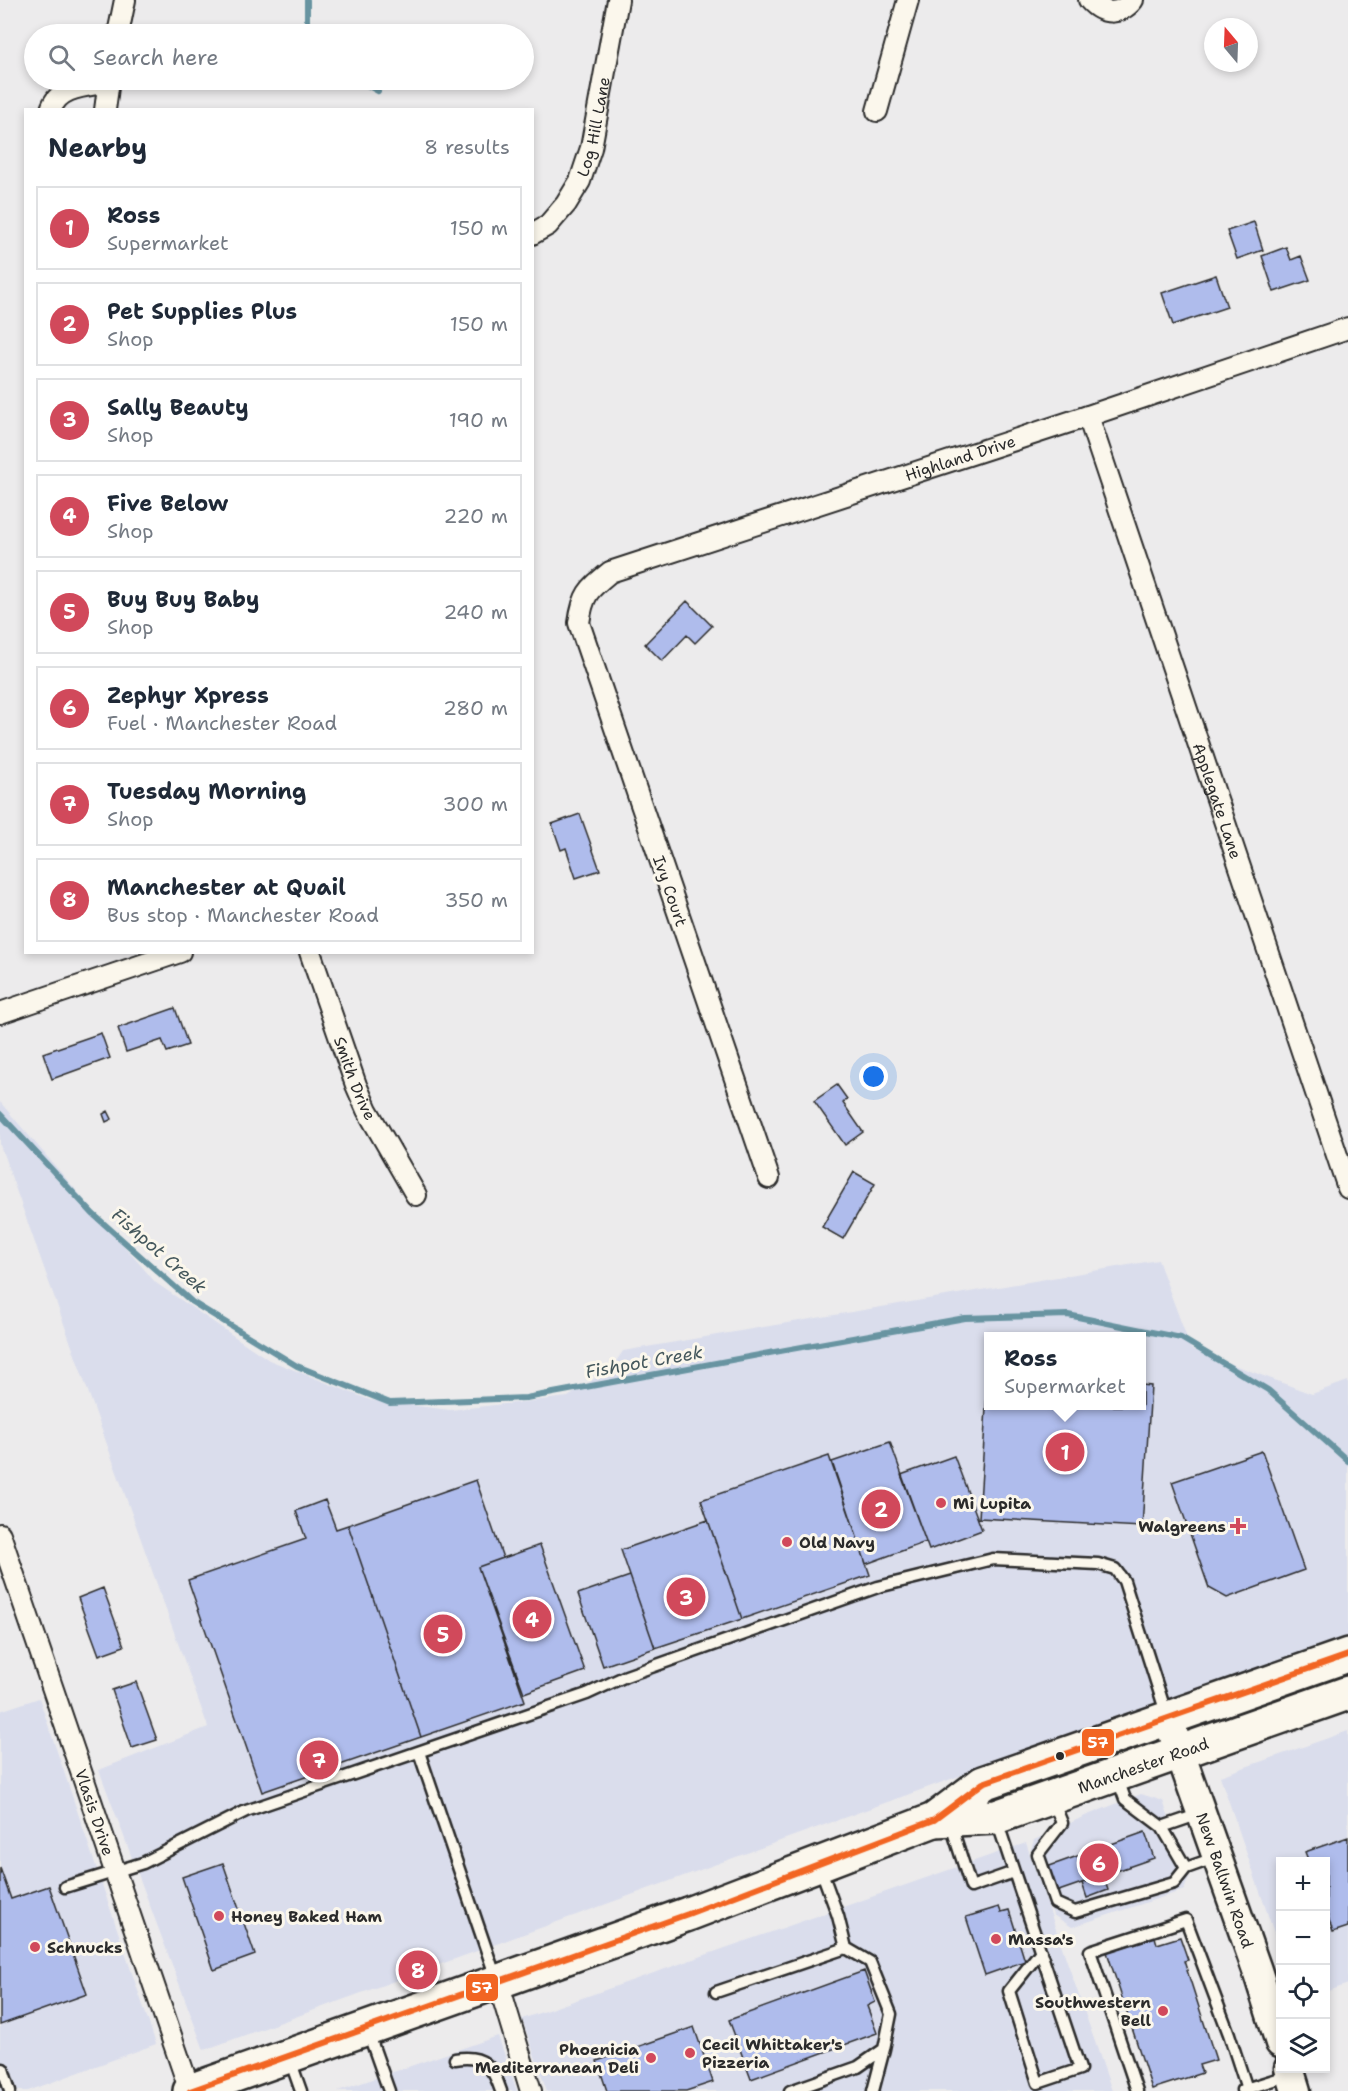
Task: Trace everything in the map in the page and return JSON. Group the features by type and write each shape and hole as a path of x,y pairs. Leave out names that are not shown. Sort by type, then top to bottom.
{"highway":[{"name":"Manchester Road","path":"942,1820 983,1783 1348,1655"},
{"name":"Manchester Road","path":"190,2091 248,2076 288,2056 498,1983 942,1820 996,1817 1348,1693"}],"main road":[{"name":"New Ballwin Road","path":"1168,1719 1276,2028"}],"street":[{"path":"120,24 125,0"},
{"name":"Log Hill Lane","path":"534,233 548,225 566,204 580,181 591,148 618,0"},
{"path":"877,111 908,0"},
{"path":"1089,0 1096,8 1113,12 1121,10 1133,0"},
{"path":"52,108 57,97 72,90"},
{"path":"105,108 108,90"},
{"name":"Highland Drive","path":"582,602 593,586 610,572 1088,416 1348,328"},
{"name":"Applegate Lane","path":"1088,416 1348,1188"},
{"name":"Ivy Court","path":"582,602 579,623 769,1178"},
{"path":"0,1013 174,954"},
{"name":"Smith Drive","path":"311,954 356,1085 367,1110 416,1195"},
{"name":"Vlasis Drive","path":"0,1534 190,2091"},
{"path":"498,1983 531,2091"}],"lane":[{"path":"65,1887 143,1863 246,1811 588,1694 626,1676 878,1587 993,1559 1098,1563 1115,1569 1124,1581 1168,1719"},
{"path":"419,1752 498,1983"},
{"path":"1116,1774 1125,1799 1162,1827 1186,1868"},
{"path":"1051,1797 1062,1823 1038,1854 1055,1903 1075,1912 1174,1883 1186,1868 1218,1857"},
{"path":"1162,1827 1202,1813"},
{"path":"996,1817 1014,1872 1041,1951 1080,2069 1038,2083 1009,1991 1041,1951"},
{"path":"942,1820 971,1887 1014,1872"},
{"path":"819,1864 838,1916 846,1948 870,1962 891,2014 873,2091"},
{"path":"1137,2091 1090,1951 1186,1920 1229,2034 1243,2090 1292,2078"},
{"path":"716,1992 846,1948"},
{"path":"367,2029 389,2091"},
{"path":"790,2091 858,2067 884,2049"},
{"path":"288,2056 301,2091"},
{"path":"455,2059 470,2056 489,2065 501,2091"},
{"path":"3,2068 10,2091"}],"shaded area":[{"path":"0,1102 156,1283 269,1360 370,1400 450,1410 568,1397 613,1366 623,1351 1158,1260 1191,1349 1312,1394 1348,1381 1348,1635 204,2050 99,1770 208,1727 0,1145"},
{"path":"39,1698 156,2044 28,2091 0,2091 0,1711"},
{"path":"1348,1731 1348,1984 1330,1991 1330,1857 1276,1857 1276,1938 1220,1776"},
{"path":"1141,1794 1163,1801 1189,1877 1184,1890 1072,1927 1053,1915 1031,1849 1034,1840 1085,1816"},
{"path":"1026,1843 1112,2091 547,2091 522,2019"},
{"path":"498,2036 517,2091 338,2091"}],"building":[{"path":"1254,222 1263,250 1237,259 1227,231"},
{"path":"1286,247 1291,260 1301,256 1310,280 1274,292 1262,256"},
{"path":"1216,275 1227,307 1173,325 1162,293"},
{"path":"687,601 712,626 695,643 687,635 662,661 645,644"},
{"path":"580,814 600,870 576,878 566,848 561,850 552,824"},
{"path":"175,1008 188,1045 167,1052 162,1040 126,1052 118,1028"},
{"path":"101,1033 110,1058 52,1079 43,1053"},
{"path":"837,1085 847,1099 843,1103 863,1132 845,1145 814,1101"},
{"path":"108,1111 112,1119 106,1122 103,1114"},
{"path":"854,1172 875,1184 843,1239 822,1227"},
{"path":"1146,1385 1151,1386 1142,1527 979,1518 986,1410 1146,1410"},
{"path":"890,1442 926,1542 866,1564 832,1462"},
{"name":"Walgreens","path":"1262,1451 1304,1570 1227,1598 1209,1588 1172,1482"},
{"name":"Old Navy","path":"829,1456 870,1575 742,1619 701,1500"},
{"name":"Mi Lupita","path":"954,1456 982,1530 929,1550 901,1475"},
{"path":"476,1480 503,1558 478,1567 525,1701 421,1737 348,1525"},
{"path":"325,1500 336,1529 348,1525 421,1737 262,1792 188,1580 306,1539 296,1511"},
{"path":"708,1520 742,1619 655,1648 621,1550"},
{"path":"540,1545 585,1671 524,1693 478,1567"},
{"path":"630,1576 655,1648 603,1666 578,1594"},
{"path":"103,1588 124,1646 99,1655 78,1598"},
{"path":"136,1682 157,1740 132,1748 112,1690"},
{"path":"1145,1832 1154,1858 1053,1893 1044,1868"},
{"path":"1348,1837 1348,1927 1333,1932 1330,1923 1330,1857 1307,1857 1305,1852"},
{"name":"Honey Baked Ham","path":"223,1863 255,1955 214,1970 182,1877"},
{"name":"Schnucks","path":"0,1868 11,1899 49,1886 87,1994 0,2025"},
{"path":"1103,1876 1108,1890 1087,1898 1082,1883"},
{"name":"Massa's","path":"999,1907 1001,1912 1009,1910 1025,1961 985,1975 966,1917"},
{"name":"Southwestern Bell","path":"1155,1937 1157,1944 1180,1937 1188,1960 1184,1961 1216,2060 1199,2065 1202,2073 1152,2089 1107,1952"},
{"path":"864,1971 875,2002 867,2006 877,2033 751,2079 729,2020"},
{"path":"694,2027 713,2082 686,2091 607,2091 597,2061"}],"waterway":[{"path":"307,0 307,24"},
{"name":"Fishpot Creek","path":"0,1114 93,1214 192,1302 297,1366 390,1403 526,1398 965,1318 1068,1315 1181,1338 1268,1390 1348,1461"}],"transit line":[{"name":"57","path":"190,2091 688,1914 934,1820 983,1783 1348,1655"}],"place":[{"name":"Ross","path":"1065,1452"},
{"name":"Mi Lupita","path":"941,1503"},
{"name":"Pet Supplies Plus","path":"881,1509"},
{"name":"Walgreens","path":"1238,1526"},
{"name":"Old Navy","path":"787,1542"},
{"name":"Sally Beauty","path":"686,1597"},
{"name":"Five Below","path":"532,1619"},
{"name":"Buy Buy Baby","path":"443,1634"},
{"name":"Tuesday Morning","path":"319,1760"},
{"name":"Zephyr Xpress","path":"1099,1863"},
{"name":"Honey Baked Ham","path":"219,1916"},
{"name":"Massa's","path":"996,1939"},
{"name":"Schnucks","path":"35,1947"},
{"name":"Manchester at Quail","path":"418,1970"},
{"name":"Southwestern Bell","path":"1163,2011"},
{"name":"Cecil Whittaker's Pizzeria","path":"690,2053"},
{"name":"Phoenicia Mediterranean Deli","path":"651,2058"}]}
